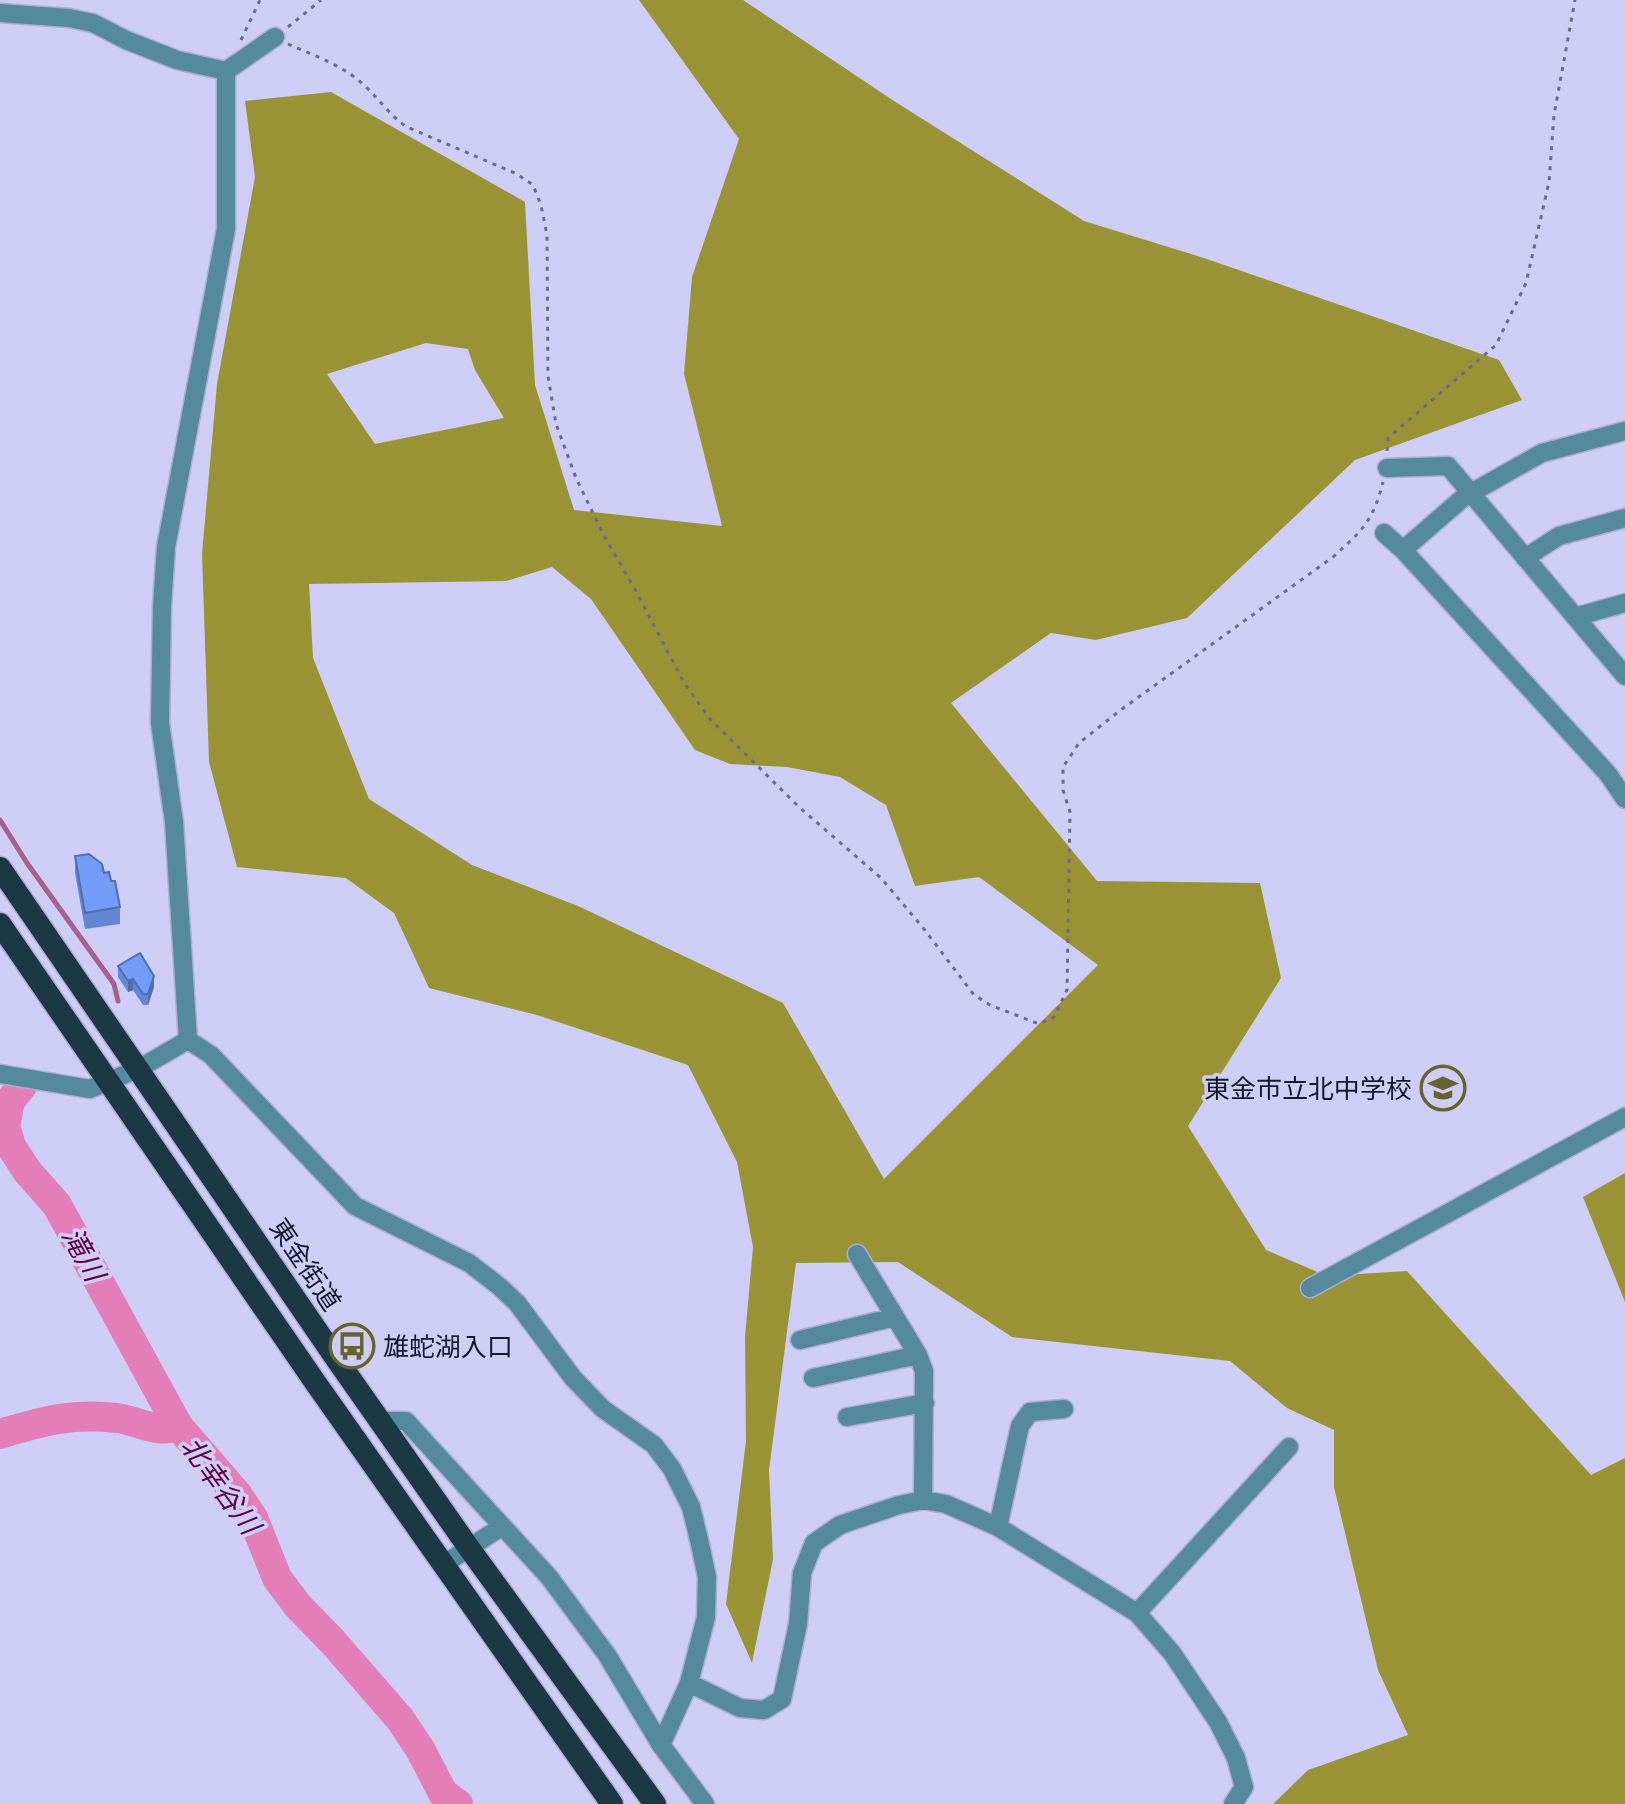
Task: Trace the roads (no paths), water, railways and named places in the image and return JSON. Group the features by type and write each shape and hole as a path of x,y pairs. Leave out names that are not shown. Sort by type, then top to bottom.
{"highway":[{"name":"東金街道","path":"0,868 469,1548 655,1804"},
{"path":"0,924 324,1396 612,1804"}],"street":[{"path":"0,13 69,18 93,23 177,60 226,71 275,37"},
{"path":"188,1040 174,822 160,723 162,607 166,547 226,229 226,71"},
{"path":"1403,550 1470,494 1542,453 1625,431"},
{"path":"1387,468 1448,466 1625,676"},
{"path":"1525,558 1559,536 1625,518"},
{"path":"1384,533 1616,771 1625,799"},
{"path":"1575,617 1625,603"},
{"path":"0,1074 90,1089 140,1068 188,1040"},
{"path":"188,1040 211,1055 355,1206 469,1263 500,1287 517,1303 573,1378 603,1409 654,1445 672,1469 691,1507 707,1577 706,1617 689,1683 661,1745"},
{"path":"1310,1288 1625,1117"},
{"path":"857,1254 918,1355 924,1371 923,1500"},
{"path":"800,1340 895,1317"},
{"path":"813,1378 918,1355"},
{"path":"847,1417 925,1403"},
{"path":"998,1527 1020,1426 1030,1412 1064,1409"},
{"path":"381,1421 406,1421 549,1577 607,1655 661,1745 705,1804"},
{"path":"1137,1613 1289,1447"},
{"path":"689,1683 740,1708 764,1710 782,1699 798,1624 802,1573 814,1543 840,1525 899,1505 923,1500 946,1504 998,1527 1137,1613 1172,1653 1218,1722 1236,1758 1244,1787 1233,1804"},
{"path":"443,1565 501,1527"}],"waterway":[{"name":"滝川","path":"0,820 114,984 118,1001"},
{"name":"北幸谷川","path":"22,1086 10,1101 5,1126 11,1146 27,1171 57,1205 178,1426 237,1494 253,1518 277,1578 298,1606 400,1719 443,1793 458,1804"},
{"name":"北幸谷川","path":"0,1434 71,1417 117,1418 162,1429 178,1426"}],"place":[{"name":"東金市立北中学校","path":"1443,1088"},
{"name":"雄蛇湖入口","path":"352,1346"}]}
